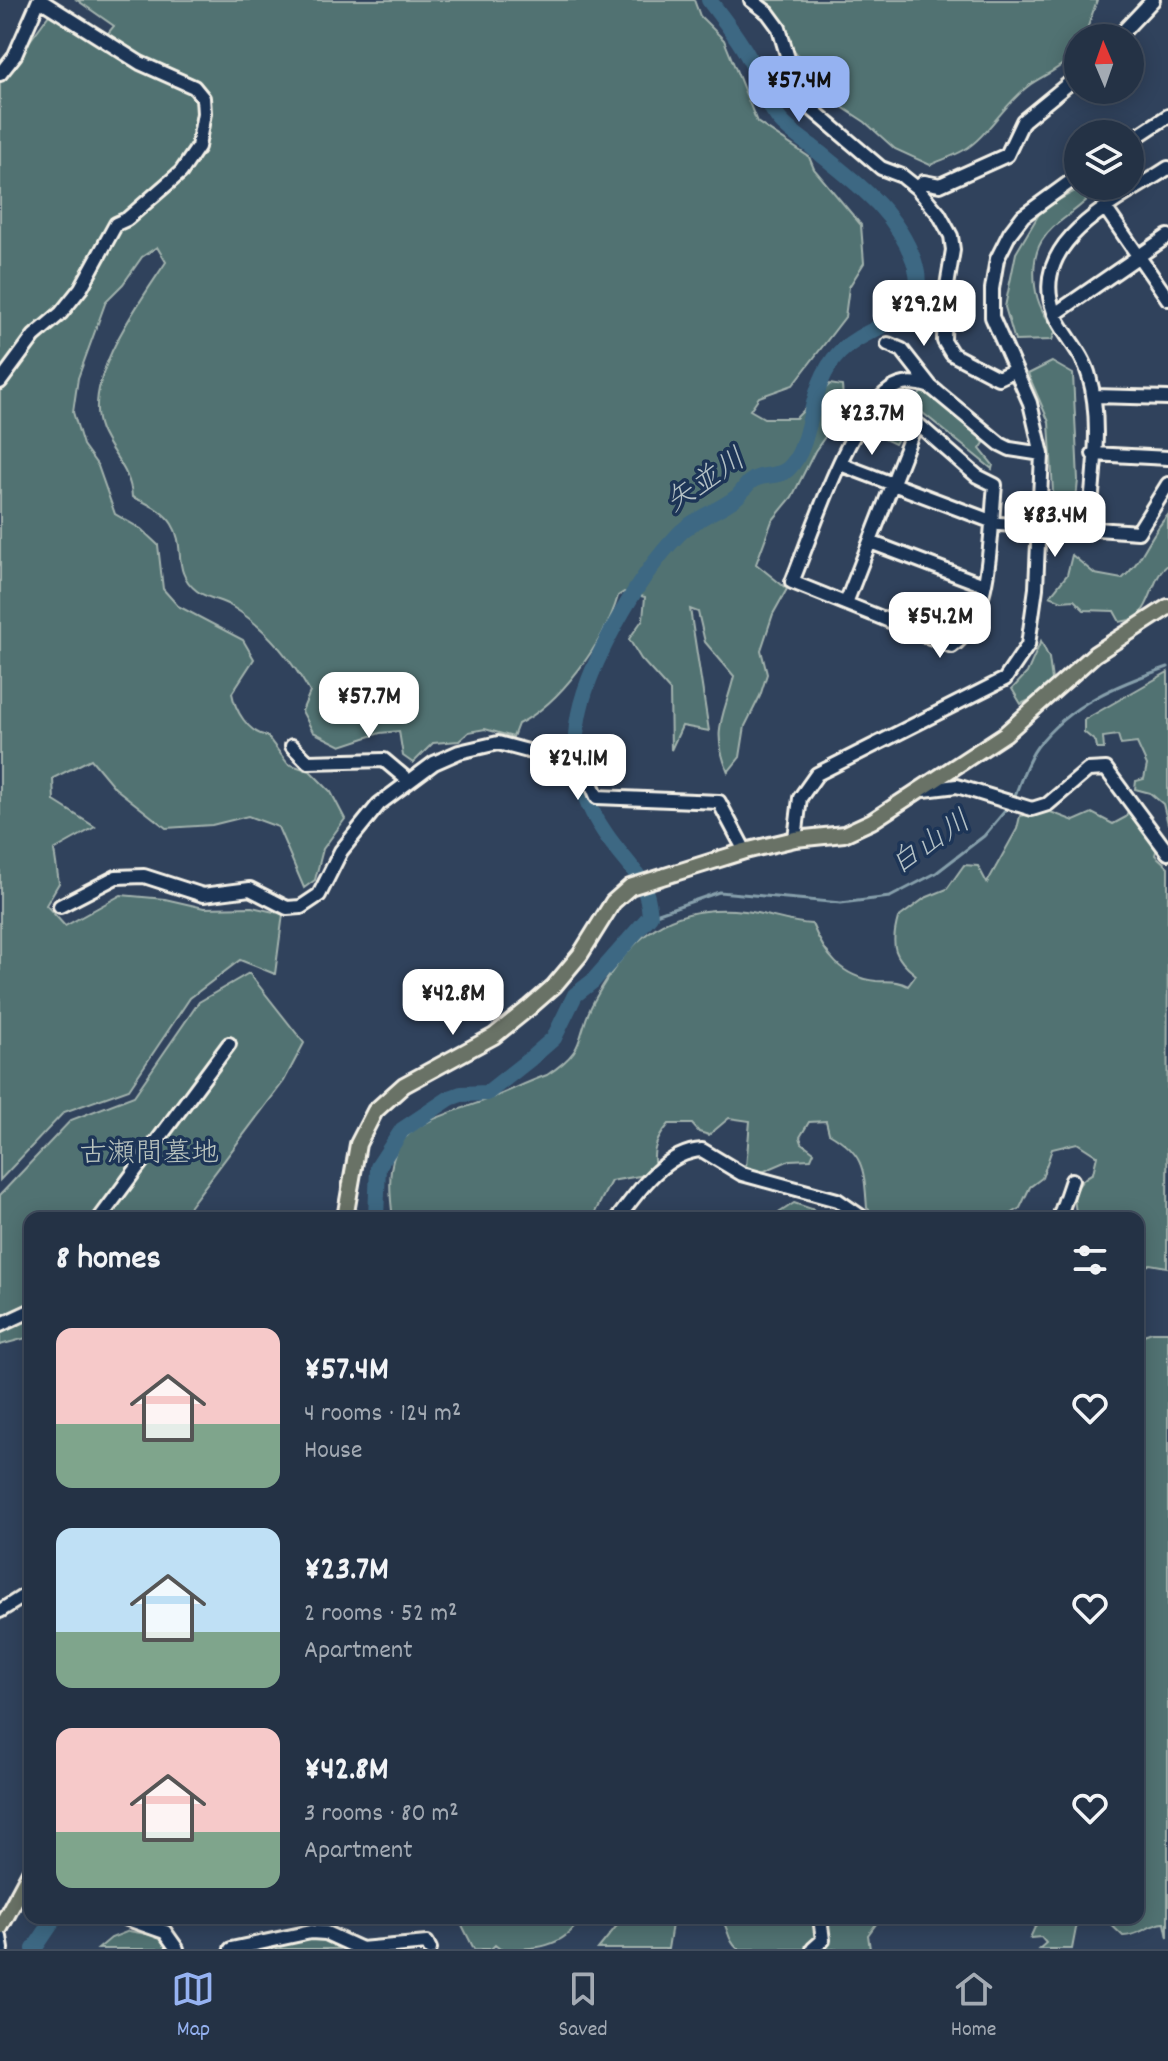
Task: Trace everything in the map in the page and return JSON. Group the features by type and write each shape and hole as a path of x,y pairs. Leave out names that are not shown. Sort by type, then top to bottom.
{"main road":[{"path":"346,1212 358,1144 375,1111 404,1085 484,1042 530,1007 580,955 613,902 630,887 745,851 795,839 844,834 908,798 940,773 1005,734 1095,654 1168,607"},
{"path":"0,1928 24,1885"}],"street":[{"path":"0,74 15,55 40,0 140,63 194,87 203,98 204,113 199,144 185,167 127,219 116,224 81,288 61,313 34,336 0,382"},
{"path":"751,0 768,13 779,28 800,99 881,168 902,176 917,188 951,236 953,250 945,298 944,341 952,354 998,378 1013,371"},
{"path":"1130,24 1153,0"},
{"path":"917,188 924,182 940,185 1007,155 1023,121 1064,87"},
{"path":"1144,132 1168,116"},
{"path":"1084,528 1093,454 1094,396 1088,372 1055,314 1050,296 1057,252 1067,239 1106,209 1168,168"},
{"path":"795,839 800,798 817,774 981,693 1005,679 1023,656 1032,627 1042,454 1030,403 1013,371 992,317 997,259 1023,216 1064,186"},
{"path":"1106,209 1168,299"},
{"path":"1055,314 1168,236"},
{"path":"888,344 902,350 931,387 1000,444 1010,449 1042,454"},
{"path":"846,603 915,426 923,427 977,476 995,485 995,523 984,585 971,630 952,646 792,582 840,464 856,434 888,391 899,385 918,382 931,387"},
{"path":"1094,396 1168,398"},
{"path":"1093,454 1168,458"},
{"path":"840,464 995,523 1138,532 1168,484"},
{"path":"870,542 984,585"},
{"path":"60,906 94,885 116,877 144,876 203,895 250,889 287,908 301,907 319,895 341,851 379,804 434,763 459,752 498,743 584,766 597,797 719,802 745,851"},
{"path":"292,746 308,762 384,760 409,781"},
{"path":"908,798 936,787 957,786 1019,806 1040,808 1088,770 1106,769 1168,853"},
{"path":"104,1212 229,1044"},
{"path":"623,1212 653,1175 685,1154 702,1150 742,1174 837,1200 854,1212"},
{"path":"1061,1212 1072,1180"},
{"path":"0,1325 24,1314"},
{"path":"0,1611 24,1596"},
{"path":"142,1924 165,1932 177,1949"},
{"path":"813,1949 823,1940 821,1924"},
{"path":"231,1949 311,1932 326,1933 361,1949 427,1943 430,1949"},
{"path":"0,1937 2,1949"}],"green space":[{"path":"77,0 694,0 700,16 724,40 757,122 809,157 814,169 861,225 864,263 849,287 845,317 793,385 759,397 750,410 764,418 796,418 830,384 842,386 844,410 815,451 792,497 772,521 756,564 787,589 773,614 761,650 767,674 760,696 745,726 740,757 728,772 720,733 734,676 705,642 698,612 690,609 709,731 682,726 671,750 670,691 641,659 629,639 643,619 645,597 624,592 618,596 603,632 579,669 550,702 518,724 513,737 485,729 469,732 459,741 433,743 413,763 403,756 399,731 380,733 341,746 313,732 302,711 310,692 294,667 255,623 231,606 197,591 187,580 176,532 169,520 155,508 132,497 124,470 101,430 97,410 106,366 128,320 166,262 157,247 142,257 106,301 78,378 73,412 83,445 98,466 115,514 141,529 158,545 163,589 178,606 243,640 254,659 232,693 244,720 254,730 267,736 288,764 310,771 331,792 345,819 323,849 315,880 304,888 278,827 248,816 212,825 166,828 115,788 91,759 53,778 54,801 95,827 54,850 59,883 46,905 65,926 121,895 165,899 204,908 252,907 283,914 275,974 240,960 190,998 129,1089 64,1112 0,1180 0,82 51,12 99,44 114,26"},
{"path":"756,0 1097,0 1089,24 1064,24 1064,62 1022,91 973,144 930,165 895,149 865,122 833,101"},
{"path":"1064,197 1064,200 1087,200 1052,229 1037,251 1035,286 1042,310 1056,330 1052,340 1015,341 1005,307 1016,253 1042,209"},
{"path":"1052,362 1073,374 1078,480 1075,510 1054,510 1049,422 1028,374"},
{"path":"911,387 906,425 895,444 859,427 877,396"},
{"path":"921,392 939,399 964,420 984,443 980,449 993,465 992,469 913,405"},
{"path":"1168,515 1168,565 1159,576 1146,606 1135,619 1120,622 1114,611 1084,610 1074,600 1062,601 1050,596 1067,575 1072,555 1095,574 1122,579"},
{"path":"1041,641 1049,658 1052,680 1038,696 1021,704 1012,689 1027,673"},
{"path":"1168,672 1168,824 1163,804 1150,793 1135,789 1136,781 1144,779 1147,765 1137,743 1121,745 1118,735 1103,737 1104,749 1097,749 1096,742 1084,732 1084,720"},
{"path":"1129,808 1157,848 1155,855 1168,867 1167,1267 1150,1264 1144,1268 1144,1212 1077,1212 1078,1186 1093,1173 1097,1156 1077,1143 1052,1149 1042,1178 1030,1187 1020,1208 1014,1212 872,1212 867,1208 863,1173 856,1156 829,1133 826,1121 809,1122 800,1137 802,1143 814,1152 811,1159 790,1160 760,1173 746,1167 750,1121 729,1118 709,1135 699,1132 692,1124 669,1124 656,1144 655,1167 645,1175 611,1181 595,1212 392,1212 391,1168 404,1138 433,1119 547,1075 561,1065 575,1049 588,1014 607,978 637,942 654,929 673,919 718,910 745,911 812,924 829,955 853,975 908,986 916,975 896,951 894,936 898,918 925,898 947,889 964,865 978,866 987,883 1017,829 1020,816 1048,811 1074,821 1092,813 1113,824 1126,817"},
{"name":"古瀬間墓地","path":"249,973 304,1043 284,1081 186,1212 24,1212 24,1339 0,1345 0,1195 71,1120 134,1096 199,1002"},
{"path":"794,1203 815,1212 780,1212"},
{"path":"1168,1332 1168,1938 1165,1923 1123,1936 1110,1924 1144,1924 1144,1335"},
{"path":"577,1924 566,1936 556,1941 524,1949 500,1949 495,1945 491,1949 474,1949 462,1925"},
{"path":"618,1924 672,1924 668,1949 598,1949"},
{"path":"819,1924 822,1936 810,1949 738,1949 725,1926"},
{"path":"821,1924 876,1924 868,1935 870,1949 816,1949"},
{"path":"1036,1924 1077,1924 1072,1949 1039,1949 1046,1943 1041,1937 1030,1938"},
{"path":"129,1931 164,1937 170,1949 98,1949 111,1938"},
{"path":"317,1937 328,1939 338,1949 251,1949"}],"waterway":[{"name":"矢並川","path":"376,1212 378,1167 402,1130 450,1098 461,1094 487,1093 530,1059 554,1038 575,995 593,981 650,916 640,880 605,833 585,795 576,754 577,725 590,677 631,598 663,552 684,529 727,504 754,479 789,468 803,444 828,367 852,342 896,318 915,297 918,281 914,261 896,225 857,183 779,119 746,52 709,0"},
{"name":"白山川","path":"1014,798 1033,753 1064,719 1113,688 1168,667"},
{"name":"白山川","path":"650,916 719,892 841,903 890,897 936,873 984,836 1010,805"},
{"path":"34,1949 51,1924"}]}
